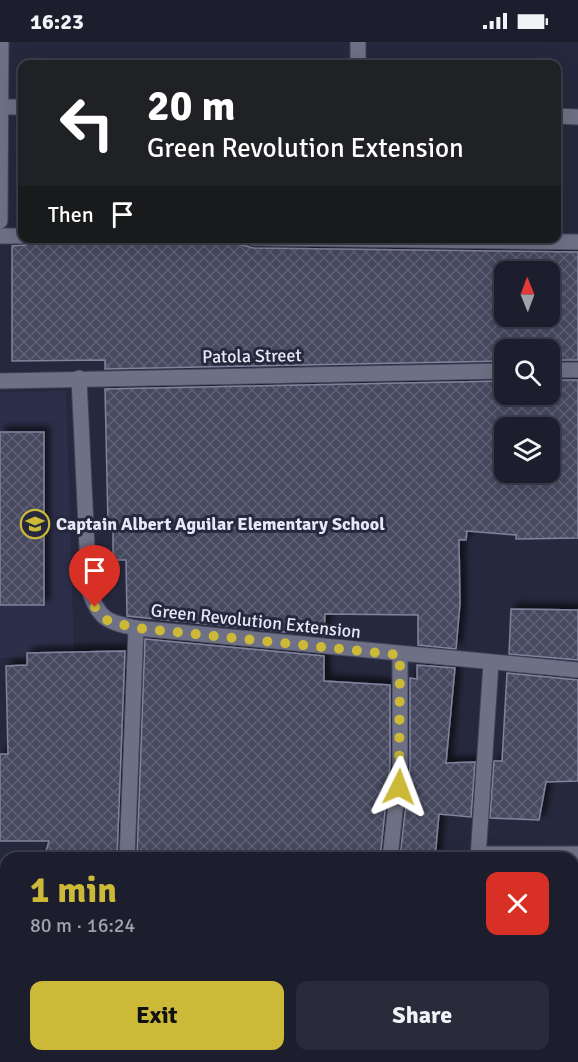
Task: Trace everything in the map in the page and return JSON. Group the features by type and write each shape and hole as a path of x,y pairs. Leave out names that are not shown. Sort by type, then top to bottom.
{"street":[{"path":"0,221 1,42"},
{"path":"358,42 358,60"},
{"path":"1,107 18,107"},
{"path":"561,116 578,117"},
{"path":"0,236 18,236"},
{"path":"561,242 578,242"},
{"path":"560,370 578,370"},
{"name":"Patola Street","path":"0,381 494,371"},
{"name":"Green Revolution Extension","path":"79,378 89,590 95,607 108,621 136,628 400,655 578,670"},
{"path":"126,852 136,628"},
{"path":"391,852 400,766 400,655"},
{"path":"478,852 491,663"}],"shaded area":[{"name":"Captain Albert Aguilar Elementary School","path":"66,391 74,656 0,658 0,392"}],"building":[{"path":"28,243 236,243 253,248 578,252 578,360 560,360 560,339 494,339 494,361 105,369 105,360 12,361 12,246"},
{"path":"560,380 578,380 578,538 516,539 516,535 467,531 466,540 459,540 460,603 456,649 418,645 418,615 325,614 324,636 127,616 126,560 113,560 113,524 108,524 105,389 494,381 494,405 560,405"},
{"path":"0,432 44,432 44,605 0,605"},
{"path":"511,609 578,610 578,660 509,654"},
{"path":"145,639 324,656 324,681 390,685 390,765 381,852 137,852"},
{"path":"125,651 117,852 46,852 49,841 0,841 0,754 8,754 6,666 27,665 27,653"},
{"path":"417,665 455,668 446,763 475,762 471,817 439,814 436,852 401,852 410,767 410,678 417,679"},
{"path":"507,673 578,680 578,781 546,782 539,820 490,818 494,761 502,761"}],"place":[{"name":"Captain Albert Aguilar Elementary School","path":"35,524"}],"route":[{"path":"95,607 108,621 136,628 400,655 399,787"}]}
